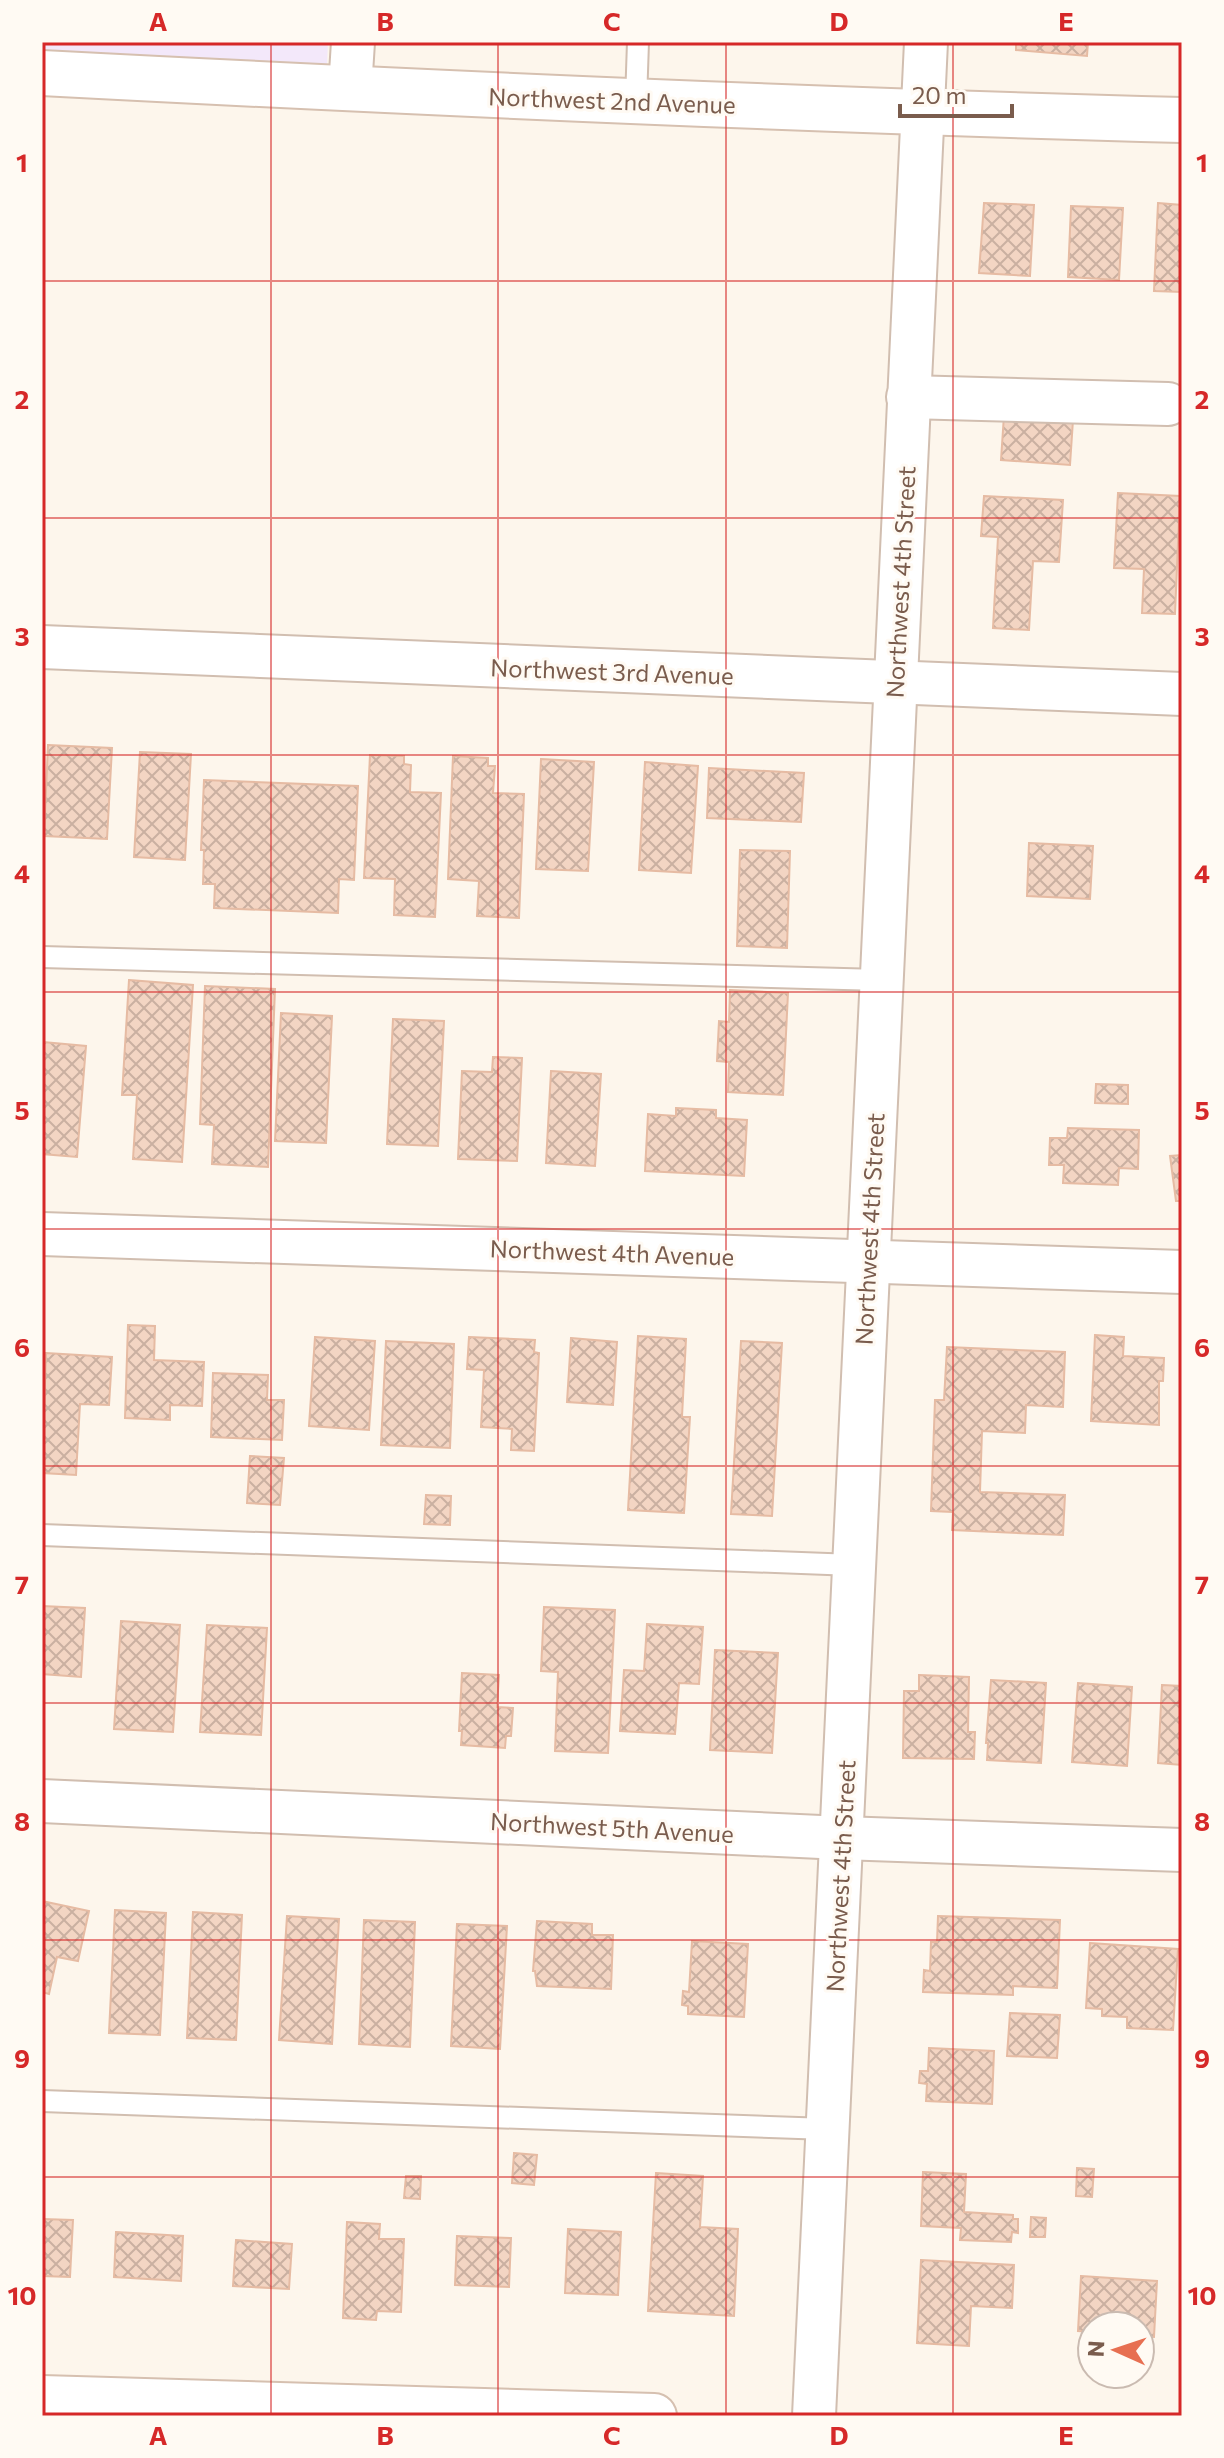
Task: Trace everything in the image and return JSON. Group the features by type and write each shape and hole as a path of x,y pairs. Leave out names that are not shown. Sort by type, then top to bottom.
{"street":[{"path":"350,89 353,42"},
{"name":"Northwest 4th Street","path":"814,2416 926,42"},
{"name":"Northwest 2nd Avenue","path":"42,73 923,113 1182,120"},
{"path":"908,397 1175,404"},
{"name":"Northwest 3rd Avenue","path":"42,647 1182,694"},
{"name":"Northwest 4th Avenue","path":"42,1234 1182,1272"},
{"name":"Northwest 5th Avenue","path":"42,1801 842,1838 1182,1850"},
{"path":"42,2398 654,2416"}],"lane":[{"path":"636,101 638,42"},
{"path":"42,957 880,980"},
{"path":"42,1535 854,1565"},
{"path":"42,2101 828,2129"}],"shaded area":[{"path":"42,42 328,42 327,66 42,52"}],"building":[{"path":"1016,42 1088,42 1087,56 1016,50"},
{"path":"984,203 1034,205 1030,276 979,273"},
{"path":"1158,203 1182,205 1182,292 1154,291"},
{"path":"1071,206 1123,208 1119,280 1068,277"},
{"path":"1004,415 1073,420 1070,465 1001,460"},
{"path":"1118,493 1180,496 1175,614 1142,613 1144,569 1114,568"},
{"path":"984,496 1063,500 1059,562 1033,561 1029,630 993,628 998,537 981,536"},
{"path":"48,745 112,748 107,839 44,836"},
{"path":"140,752 191,754 185,860 134,857"},
{"path":"370,755 404,756 404,764 411,765 410,792 441,793 435,917 394,915 395,879 364,878"},
{"path":"453,756 488,758 488,766 495,766 493,793 524,794 519,918 477,916 479,881 448,879"},
{"path":"541,759 594,762 588,871 536,869"},
{"path":"645,762 698,766 691,873 639,870"},
{"path":"709,768 804,773 801,822 707,818"},
{"path":"204,780 358,786 354,880 339,879 338,913 214,908 215,884 203,884"},
{"path":"1029,843 1093,846 1090,899 1027,896"},
{"path":"740,850 790,851 787,948 737,946"},
{"path":"129,980 193,985 182,1162 133,1159 137,1095 122,1095"},
{"path":"205,986 275,989 268,1167 212,1164 214,1125 200,1124"},
{"path":"730,990 788,993 783,1095 728,1092 729,1062 717,1061 719,1021 729,1022"},
{"path":"281,1013 332,1016 326,1143 275,1141"},
{"path":"393,1019 444,1021 438,1146 387,1144"},
{"path":"43,1042 86,1046 77,1157 42,1154"},
{"path":"493,1057 522,1058 517,1161 458,1159 462,1071 492,1072"},
{"path":"551,1071 601,1074 595,1166 546,1163"},
{"path":"1096,1084 1128,1085 1128,1104 1095,1103"},
{"path":"676,1108 716,1110 716,1118 747,1120 744,1176 645,1171 648,1114 676,1116"},
{"path":"1068,1128 1139,1130 1138,1169 1119,1168 1118,1185 1063,1183 1064,1165 1049,1165 1050,1138 1067,1138"},
{"path":"1182,1155 1182,1201 1176,1201 1170,1156"},
{"path":"128,1325 155,1326 154,1360 204,1362 202,1406 170,1405 170,1420 125,1418"},
{"path":"1095,1335 1124,1337 1123,1356 1164,1358 1163,1381 1159,1381 1159,1425 1091,1421"},
{"path":"638,1336 686,1339 682,1417 690,1417 684,1513 628,1510"},
{"path":"315,1337 375,1341 369,1430 309,1426"},
{"path":"469,1337 535,1340 534,1352 539,1353 534,1451 511,1450 512,1429 481,1427 484,1370 467,1369"},
{"path":"571,1338 617,1342 613,1405 567,1402"},
{"path":"386,1341 454,1344 450,1448 381,1445"},
{"path":"741,1341 782,1343 772,1516 731,1514"},
{"path":"947,1347 1065,1352 1063,1407 1026,1405 1025,1433 982,1431 980,1492 1065,1495 1063,1535 952,1530 953,1512 931,1511 935,1400 944,1400"},
{"path":"46,1353 112,1357 109,1405 80,1404 76,1475 42,1473"},
{"path":"213,1373 268,1375 267,1400 284,1400 282,1440 211,1437"},
{"path":"250,1456 284,1458 280,1505 247,1503"},
{"path":"426,1495 451,1496 450,1525 424,1524"},
{"path":"42,1606 85,1608 81,1677 42,1674"},
{"path":"544,1607 615,1610 608,1753 555,1751 558,1672 541,1671"},
{"path":"121,1621 180,1625 173,1732 114,1729"},
{"path":"647,1624 703,1627 699,1684 679,1683 675,1734 620,1731 624,1670 644,1671"},
{"path":"207,1625 267,1628 261,1735 200,1732"},
{"path":"715,1650 778,1653 772,1753 710,1750"},
{"path":"462,1673 499,1675 497,1707 513,1708 511,1736 506,1736 505,1748 461,1745"},
{"path":"919,1675 969,1677 968,1732 975,1732 974,1759 903,1758 904,1691 919,1691"},
{"path":"991,1680 1046,1683 1041,1763 987,1760"},
{"path":"1078,1683 1132,1687 1127,1766 1072,1762"},
{"path":"1162,1685 1182,1686 1182,1765 1158,1763"},
{"path":"42,1901 89,1911 78,1961 57,1957 49,1994 42,1992"},
{"path":"115,1910 166,1913 160,2035 109,2033"},
{"path":"193,1912 242,1915 236,2040 187,2038"},
{"path":"287,1916 339,1919 332,2044 279,2040"},
{"path":"938,1916 1060,1920 1057,1988 1013,1986 1013,1995 923,1992 924,1970 930,1971 931,1942 937,1942"},
{"path":"364,1920 415,1922 410,2047 359,2044"},
{"path":"537,1921 592,1924 592,1935 613,1935 611,1989 537,1986 533,1971"},
{"path":"457,1924 507,1926 500,2049 451,2046"},
{"path":"692,1941 748,1944 744,2017 688,2014 688,2006 682,2005 683,1991 689,1992"},
{"path":"1090,1943 1178,1949 1173,2030 1127,2028 1127,2017 1102,2016 1102,2009 1086,2008"},
{"path":"1010,2013 1060,2015 1057,2058 1007,2056"},
{"path":"929,2048 994,2051 992,2104 926,2101 927,2084 919,2083 920,2071 928,2071"},
{"path":"514,2153 537,2155 534,2185 512,2183"},
{"path":"1077,2168 1094,2169 1092,2197 1076,2196"},
{"path":"923,2172 966,2174 964,2212 1013,2215 1013,2219 1018,2219 1018,2233 1012,2232 1011,2242 960,2240 961,2228 921,2226"},
{"path":"656,2173 703,2176 700,2227 738,2229 734,2316 648,2311"},
{"path":"406,2176 421,2176 420,2199 404,2198"},
{"path":"1031,2217 1046,2218 1045,2237 1030,2237"},
{"path":"42,2219 73,2220 70,2277 42,2276"},
{"path":"347,2222 380,2224 379,2239 404,2239 401,2312 377,2311 376,2320 343,2318"},
{"path":"568,2229 621,2232 618,2295 565,2293"},
{"path":"116,2232 183,2236 181,2281 114,2277"},
{"path":"457,2236 511,2238 509,2287 455,2285"},
{"path":"236,2240 292,2244 289,2289 233,2286"},
{"path":"921,2260 1014,2265 1012,2308 971,2306 969,2346 917,2343"},
{"path":"1081,2276 1157,2281 1155,2310 1079,2310"}]}
